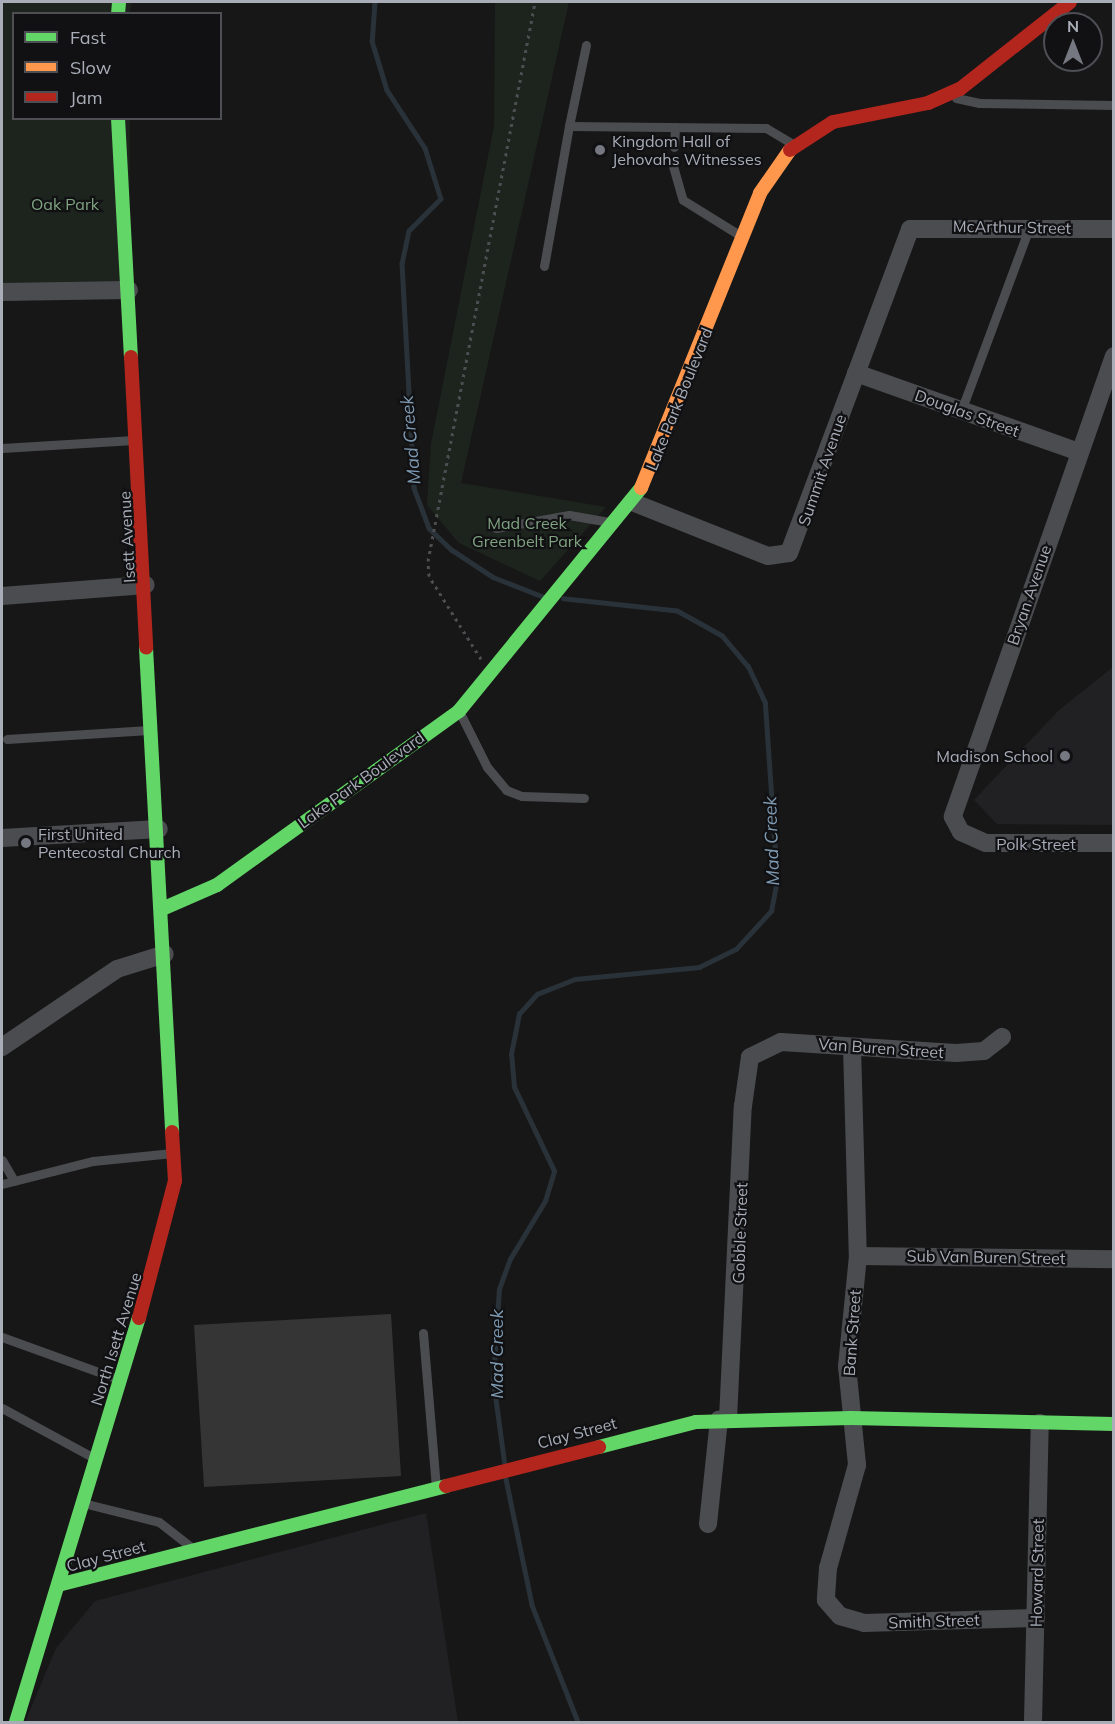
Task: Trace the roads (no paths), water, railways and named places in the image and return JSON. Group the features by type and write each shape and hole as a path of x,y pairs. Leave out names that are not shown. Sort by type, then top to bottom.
{"street":[{"name":"Lake Park Boulevard","path":"162,909 216,885 459,711 492,676 632,502 658,457 744,237 772,172 795,146 833,122 945,96 980,76 1070,2"},
{"name":"Isett Avenue","path":"118,120 138,439 165,954"},
{"name":"McArthur Street","path":"910,229 1113,230"},
{"name":"Summit Avenue","path":"632,502 768,556 789,553 910,229"},
{"path":"2,292 129,290"},
{"name":"Bryan Avenue","path":"961,832 954,803 1113,356"},
{"name":"Douglas Street","path":"856,373 1079,452"},
{"path":"2,596 146,585"},
{"path":"2,838 159,829"},
{"name":"Polk Street","path":"961,832 986,843 1113,843"},
{"path":"2,1047 117,969 165,954"},
{"name":"North Isett Avenue","path":"16,1722 62,1584 83,1503 168,1225 175,1153 165,954"},
{"name":"Van Buren Street","path":"758,1050 780,1042 974,1053 1002,1037"},
{"name":"Bank Street","path":"834,1612 826,1592 857,1465 847,1366 858,1256 852,1047"},
{"name":"Gobble Street","path":"708,1524 724,1420 745,1067 758,1050"},
{"name":"Sub Van Buren Street","path":"858,1256 1113,1259"},
{"name":"Clay Street","path":"62,1584 666,1427 724,1420 851,1418 1113,1424"},
{"name":"Howard Street","path":"1034,1722 1040,1423"},
{"name":"Smith Street","path":"834,1612 864,1623 1036,1618"}],"lane":[{"path":"544,266 586,45"},
{"path":"945,96 979,103 1113,105"},
{"path":"570,126 766,128 795,146"},
{"path":"674,147 675,127"},
{"path":"673,166 683,200 744,237"},
{"path":"961,411 1029,228"},
{"path":"2,447 138,439"},
{"path":"495,528 570,515 614,525"},
{"path":"459,711 487,767 506,790 522,796 584,798"},
{"path":"7,739 154,730"},
{"path":"2,1184 117,1156 175,1153"},
{"path":"2,1160 15,1181"},
{"path":"423,1333 436,1487"},
{"path":"2,1337 120,1380"},
{"path":"2,1408 97,1459"},
{"path":"83,1503 159,1522 194,1550"}],"waterway":[{"name":"Mad Creek","path":"375,2 372,41 387,90 425,148 441,199 409,231 402,263 414,488 429,528 452,550 493,577 544,597"},
{"name":"Mad Creek","path":"504,1462 493,1381 499,1289 510,1259 545,1201 554,1171 514,1087 511,1054 519,1014 537,994 575,979 699,967 736,949 771,911 777,881 765,703 748,667 722,636 677,611 564,599"},
{"name":"Mad Creek","path":"506,1479 532,1605 578,1722"}],"place":[{"name":"Kingdom Hall of Jehovahs Witnesses","path":"600,150"},
{"name":"Madison School","path":"1065,756"},
{"name":"First United Pentecostal Church","path":"26,843"}],"park label":[{"name":"Oak Park","path":"65,204"},
{"name":"Mad Creek Greenbelt Park","path":"527,532"}]}
